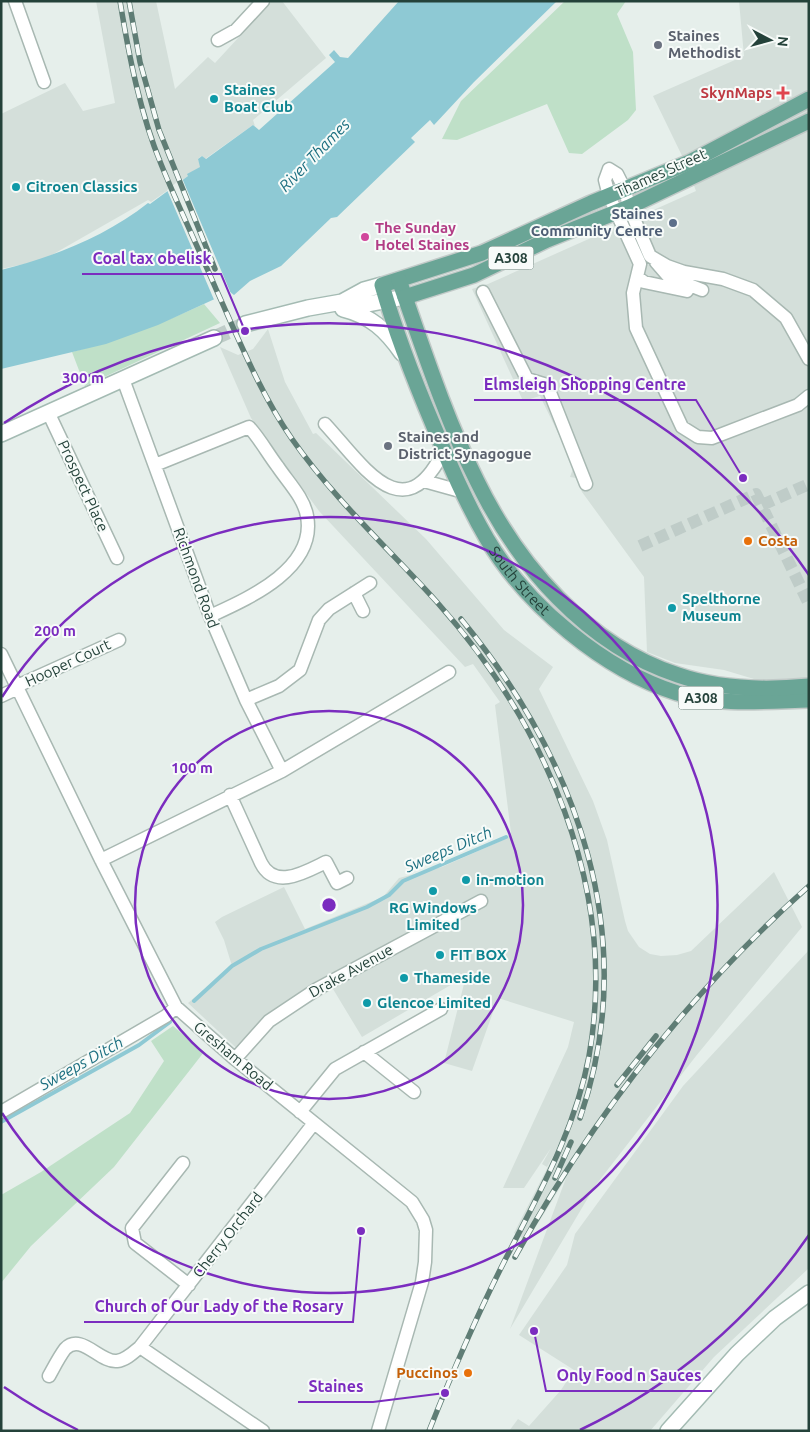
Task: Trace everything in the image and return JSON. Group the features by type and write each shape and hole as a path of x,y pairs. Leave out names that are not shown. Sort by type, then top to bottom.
{"main road":[{"name":"Thames Street","path":"245,324 334,303 364,290 482,253 690,162 809,99"},
{"name":"Thames Street","path":"334,303 368,304 386,301 405,297 474,275 547,240 630,208 809,121"},
{"name":"South Street","path":"400,280 422,350 477,482 519,552 554,595 594,630 636,658 679,676 720,684 770,688 809,686"},
{"name":"South Street","path":"382,285 404,357 460,490 487,540 538,604 571,633 635,675 678,694 696,698 809,700"},
{"path":"334,303 368,317 386,331 404,357"},
{"path":"1,434 214,338"},
{"path":"668,1431 737,1354 775,1318 809,1293"}],"street":[{"path":"15,1 44,82"},
{"path":"218,40 236,30 263,1"},
{"path":"637,277 644,282 690,291 702,290 669,277 650,256 630,208 626,190 617,174 609,168 605,180 609,196 615,213 640,264"},
{"path":"650,256 640,264 637,277 634,293 636,328 679,421 689,433 698,437 712,438 798,404 809,396"},
{"path":"650,256 667,266 684,272 723,279 753,290 786,318 809,359"},
{"path":"483,292 527,379 546,385 586,484"},
{"name":"Richmond Road","path":"123,379 210,616 246,700 282,771"},
{"name":"Prospect Place","path":"49,414 117,558"},
{"path":"324,424 378,482 401,490 410,489 424,481 436,466 444,450"},
{"path":"155,466 249,427 290,484 306,512 307,529 304,540 290,568 272,583 210,616"},
{"path":"424,481 460,490"},
{"path":"246,700 279,686 300,670 319,620 329,609 370,583"},
{"path":"354,593 362,611"},
{"name":"Hooper Court","path":"1,696 119,640"},
{"name":"Gresham Road","path":"1,654 101,860 176,1007 235,1059 412,1202 423,1220 426,1230 426,1250 422,1282 378,1431"},
{"path":"101,860 282,771 448,672"},
{"path":"230,795 261,863 267,871 279,877 292,877 326,862 336,883 347,878"},
{"name":"Drake Avenue","path":"235,1059 268,1020 316,989 481,901"},
{"path":"1,1112 166,1016 176,1007"},
{"path":"300,1112 335,1069 441,1009"},
{"path":"364,1052 414,1092"},
{"name":"Cherry Orchard","path":"49,1376 66,1348 72,1344 84,1346 108,1360 116,1361 123,1360 140,1347 314,1123"},
{"path":"183,1163 132,1228 135,1243 189,1285"},
{"path":"140,1347 263,1431"}],"shaded area":[{"path":"96,1 156,1 175,89 208,57 215,63 272,1 282,1 326,58 253,120 255,126 253,125 205,159 202,156 200,157 198,159 201,167 188,174 188,176 151,202 148,200 43,260 1,269 1,114 65,83 83,111 115,103"},
{"path":"739,1 809,1 809,680 767,683 724,670 675,663 647,652 644,577 582,492 576,478 570,477 574,466 540,396 523,401 472,289 488,284 696,191 686,164 653,96 744,56"},
{"path":"268,329 285,382 313,434 316,433 426,539 504,630 553,667 539,689 593,801 607,840 628,931 639,947 650,954 661,956 677,955 691,951 774,872 802,927 696,1056 595,1186 510,1329 566,1178 527,1241 514,1233 556,1151 547,1167 542,1164 551,1148 524,1188 503,1188 568,1047 574,1022 498,998 472,1071 444,1063 466,976 362,1037 333,989 268,1028 248,1050 246,1057 188,1003 232,966 224,940 215,922 222,917 284,887 305,929 383,897 399,878 442,867 503,840 511,833 495,705 500,702 473,664 465,667 319,511 251,418 220,347 238,355 253,349"},
{"path":"809,950 809,1268 714,1357 650,1431 509,1431 518,1419 529,1426 561,1390 574,1370 519,1335 567,1265 575,1234 683,1086"}],"green space":[{"path":"565,1 626,1 617,14 633,52 636,110 628,120 582,154 569,153 547,104 457,140 442,139 461,101"},
{"path":"204,304 220,323 85,386 72,352 139,331"},
{"path":"173,1026 204,1052 114,1167 31,1246 1,1283 1,1195 41,1172 130,1113 164,1061 151,1041"}],"water":[{"name":"River Thames","path":"399,1 557,1 474,82 434,125 430,120 411,138 415,142 337,217 331,218 281,266 250,281 234,295 230,292 158,325 106,344 1,369 1,270 40,259 79,244 115,226 148,203 150,204 188,176 187,174 200,167 198,159 202,156 206,159 253,125 259,130 335,62 329,55 334,50 340,57 348,58"}],"pier":[{"path":"182,178 232,296 230,295 215,302 167,190"}],"waterway":[{"name":"Sweeps Ditch","path":"194,1001 232,966 261,949 367,907 389,895 403,881 506,837"},
{"name":"Sweeps Ditch","path":"1,1122 139,1045 170,1022"}],"tunnel":[{"path":"214,338 245,324"},
{"path":"762,505 809,484"},
{"path":"640,546 756,494 809,604"}],"railway":[{"path":"120,1 136,84 154,145 181,211 260,385 280,421 308,461 343,502 436,601 475,649 510,700 540,755 565,812 583,871 593,932 596,994 589,1056 583,1084 575,1110 554,1162 484,1303 429,1431"},
{"path":"129,1 140,62 159,130 215,269"},
{"path":"461,619 502,674 538,732 566,792 588,854 600,918 604,984 597,1051 580,1118"},
{"path":"515,1257 577,1155 610,1106 646,1059 724,969 809,886"},
{"path":"617,1085 656,1036"},
{"path":"555,1178 571,1142"}],"place":[{"name":"Staines Methodist","path":"658,45"},
{"name":"SkynMaps","path":"783,93"},
{"name":"Staines Boat Club","path":"214,99"},
{"name":"Citroen Classics","path":"16,187"},
{"name":"Staines Community Centre","path":"673,223"},
{"name":"The Sunday Hotel Staines","path":"365,237"},
{"name":"Coal tax obelisk","path":"245,331"},
{"name":"Staines and District Synagogue","path":"388,446"},
{"name":"Elmsleigh Shopping Centre","path":"743,478"},
{"name":"Costa","path":"748,541"},
{"name":"Spelthorne Museum","path":"672,608"},
{"name":"in-motion","path":"466,880"},
{"name":"RG Windows Limited","path":"433,891"},
{"name":"FIT BOX","path":"440,955"},
{"name":"Thameside","path":"404,978"},
{"name":"Glencoe Limited","path":"367,1003"},
{"name":"Church of Our Lady of the Rosary","path":"361,1231"},
{"name":"Only Food n Sauces","path":"534,1331"},
{"name":"Puccinos","path":"468,1373"},
{"name":"Staines","path":"445,1393"}]}
